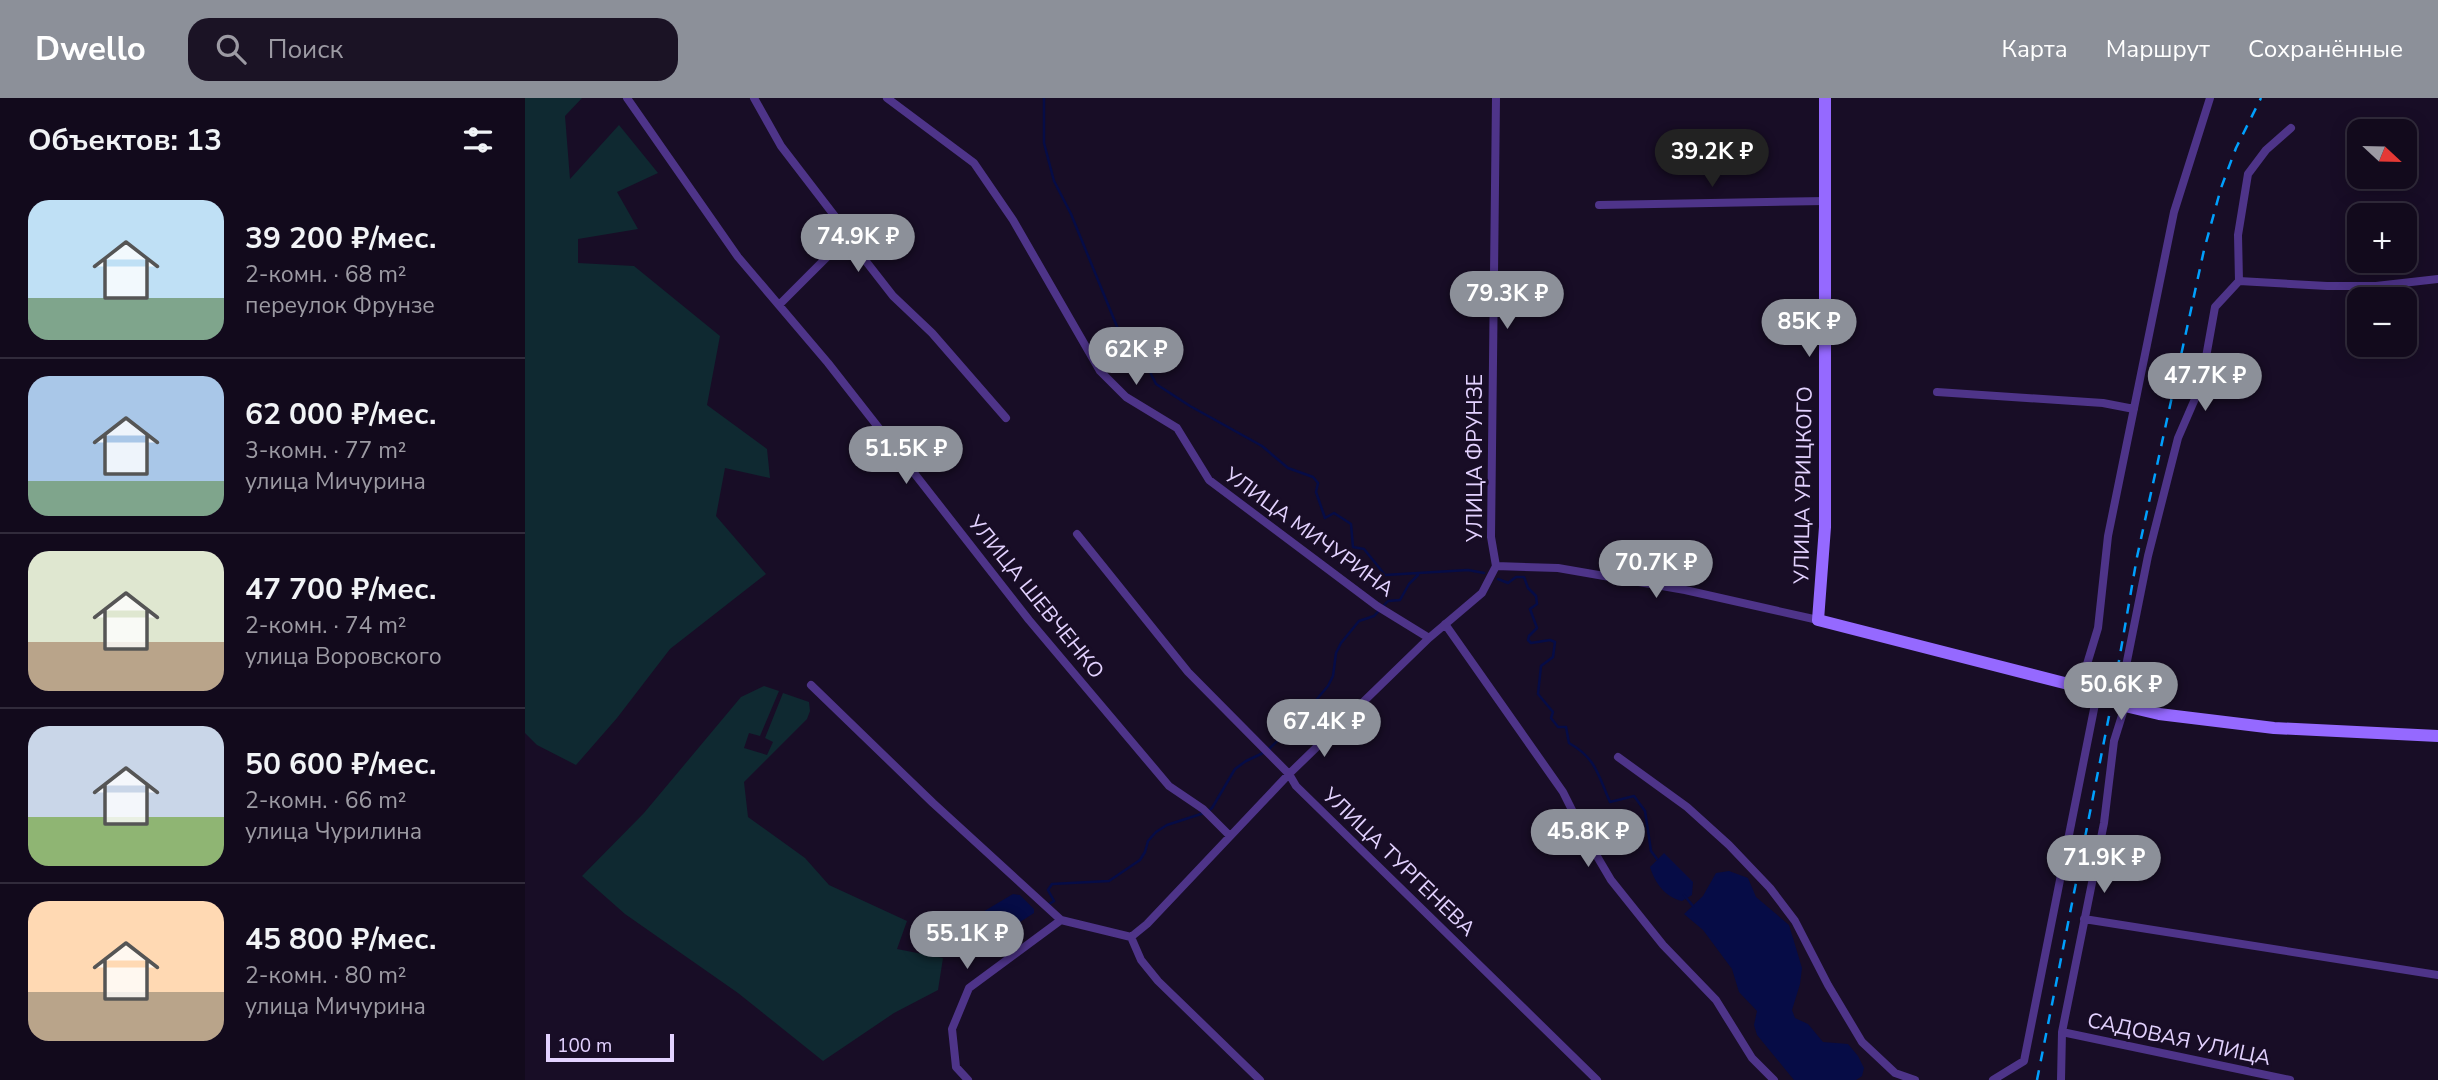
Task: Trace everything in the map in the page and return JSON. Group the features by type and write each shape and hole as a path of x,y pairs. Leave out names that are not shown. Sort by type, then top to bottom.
{"street":[{"name":"УЛИЦА ШЕВЧЕНКО","path":"627,98 738,257 828,363 1028,620 1169,786 1203,809 1230,836"},
{"path":"754,98 781,146 893,296 932,333 1006,418"},
{"name":"УЛИЦА МИЧУРИНА","path":"887,98 974,163 1013,220 1100,370 1126,397 1177,428 1209,481 1377,607 1429,638"},
{"name":"УЛИЦА ФРУНЗЕ","path":"1496,98 1491,537 1496,566"},
{"name":"УЛИЦА УРИЦКОГО","path":"1818,620 1825,527 1825,98"},
{"path":"2080,687 2098,628 2108,536 2174,212 2210,98"},
{"path":"2061,1080 2062,1032 2104,823 2114,741 2126,706 2126,666 2166,478 2183,422 2201,385 2215,307 2239,281 2238,235 2248,174 2266,149 2291,128"},
{"path":"1599,205 1825,201"},
{"path":"779,304 847,237"},
{"path":"2239,281 2376,286 2438,279"},
{"path":"1937,392 2103,402 2134,409"},
{"name":"УЛИЦА ТУРГЕНЕВА","path":"1077,534 1188,672 1289,774 1296,786 1597,1080"},
{"path":"1131,937 1147,924 1289,774 1429,638 1482,593 1496,566 1558,568 1685,590 1818,620 2080,687 2126,706 2159,714 2274,728 2438,736"},
{"path":"1445,624 1563,792 1584,836 1611,880 1663,945 1716,1000 1752,1058 1774,1080"},
{"path":"811,685 933,803 1061,920 1131,937"},
{"path":"1993,1080 2024,1061 2097,694"},
{"path":"1618,757 1695,815 1729,845 1770,888 1795,921 1828,985 1862,1042 1895,1073 1915,1080"},
{"path":"2084,919 2438,975"},
{"path":"968,1080 956,1067 952,1029 969,988 1061,920"},
{"path":"1131,937 1141,960 1157,981 1260,1080"},
{"name":"САДОВАЯ УЛИЦА","path":"2062,1032 2290,1080"}],"shaded area":[{"path":"525,98 582,98 565,116 570,179 619,125 658,173 617,192 638,229 578,239 578,263 634,266 720,336 707,405 767,449 770,478 725,468 716,516 766,574 670,649 617,718 576,765 537,745 525,733"},
{"path":"764,686 779,691 760,736 749,733 744,748 767,755 773,742 765,738 783,693 809,702 810,711 807,719 744,782 748,817 805,858 829,885 907,921 897,949 943,958 938,990 894,1013 823,1061 738,993 625,914 582,876 644,813 741,697"},
{"path":"1664,853 1693,882 1692,895 1682,901 1666,893 1652,873 1650,867"},
{"path":"1729,871 1748,878 1756,897 1789,925 1802,968 1792,1010 1795,1018 1808,1024 1823,1042 1848,1044 1864,1068 1862,1076 1856,1080 1794,1080 1757,1035 1754,1025 1757,1011 1739,992 1732,969 1703,930 1684,914 1703,896 1716,873"},
{"path":"1013,894 1020,895 1034,909 1034,913 1017,924 1002,922 971,946 960,945 954,937 955,932 970,926 976,916"}],"waterway":[{"path":"1044,98 1044,143 1054,181 1071,214 1129,356 1150,372 1156,384 1262,446 1288,468 1313,477 1318,483 1316,492 1325,518 1334,513 1351,524 1353,547 1364,549 1385,575 1468,570 1484,573"},
{"path":"1269,749 1300,719 1328,686 1333,676 1336,653 1359,621 1374,616 1388,601 1400,600 1418,575"},
{"path":"1498,579 1508,583 1516,577 1524,577 1528,588 1536,596 1537,604 1530,609 1537,628 1528,640 1531,643 1550,640 1555,642 1553,657 1541,666 1538,694 1553,712 1551,718 1558,727 1566,727 1569,743 1591,761 1610,802 1634,796 1645,811 1651,851 1657,859"},
{"path":"1049,904 1054,901 1048,890 1052,884 1109,881 1140,860 1148,841 1156,832 1167,825 1207,812 1235,769 1263,753"},
{"path":"1684,895 1693,906"},
{"path":"928,952 943,937 955,937"}],"railway":[{"path":"2037,1080 2112,701 2137,557 2204,250 2221,188 2236,148 2261,98"}]}
